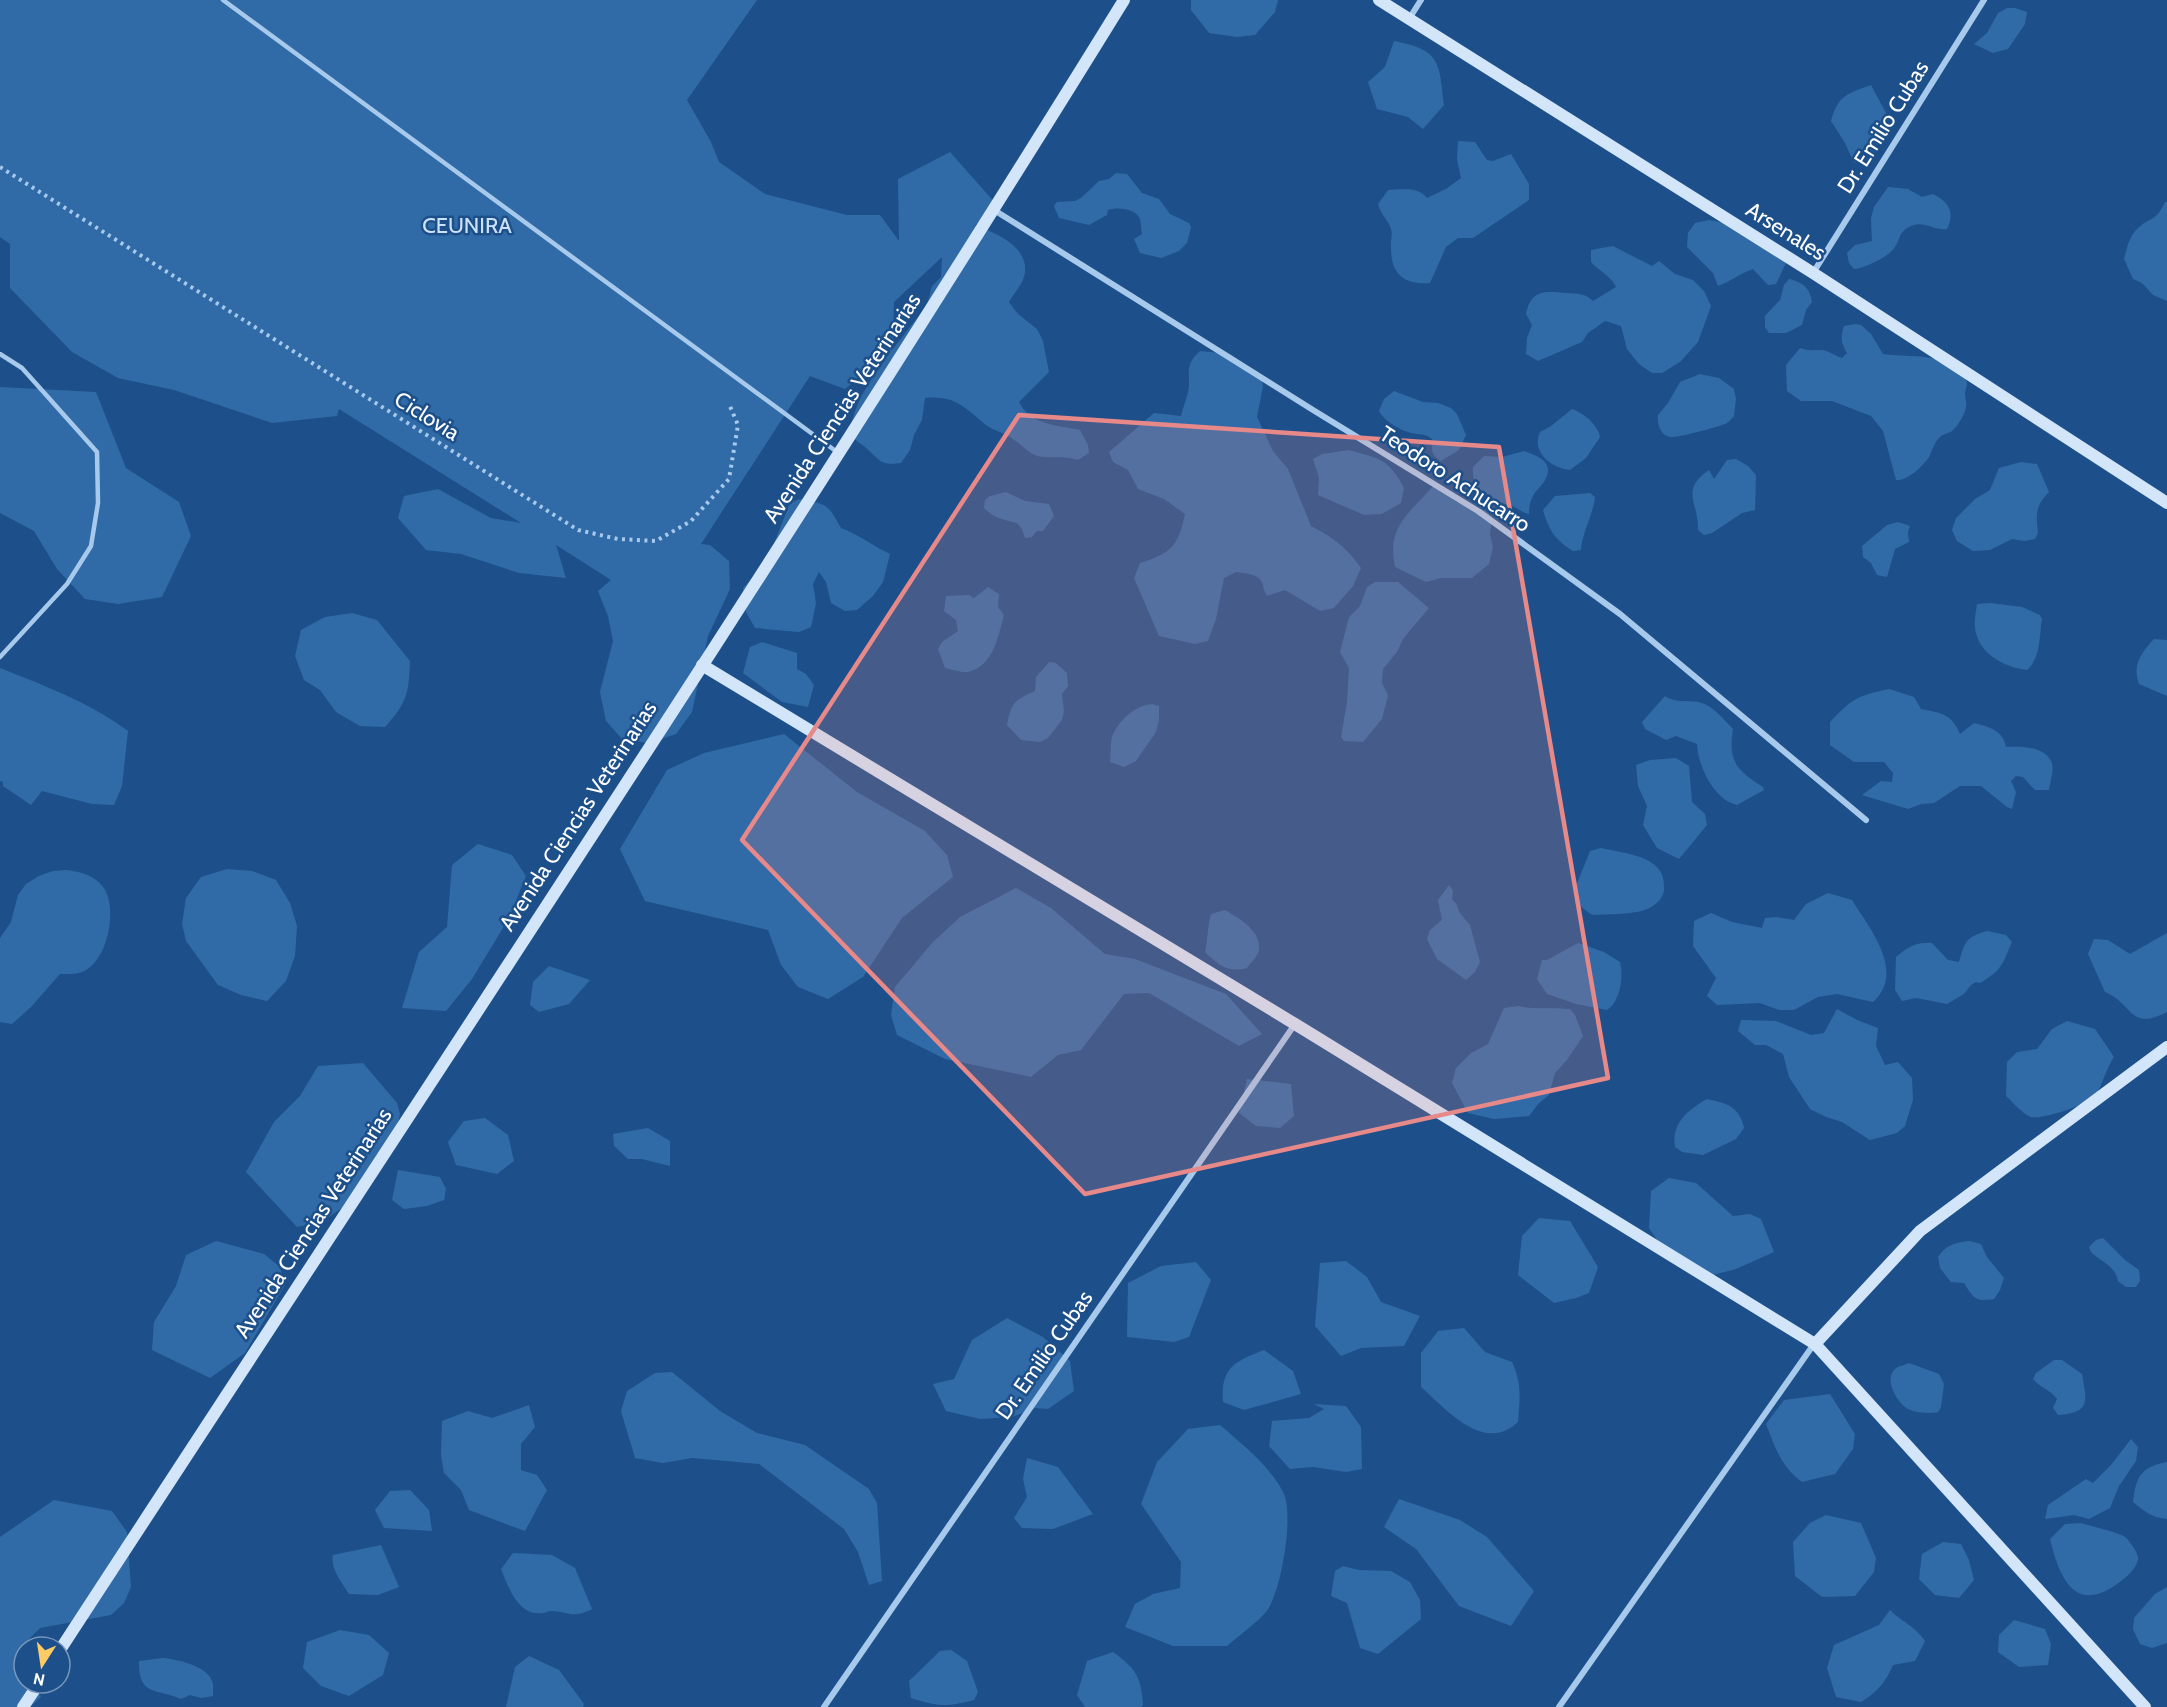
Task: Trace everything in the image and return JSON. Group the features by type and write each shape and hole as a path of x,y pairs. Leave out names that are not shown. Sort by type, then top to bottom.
{"street":[{"name":"Avenida Ciencias Veterinarias","path":"70,1635 702,666 994,210 1124,0"},
{"name":"Arsenales","path":"1379,0 1813,273 2167,503"},
{"path":"1409,19 1421,0"},
{"name":"Dr. Emilio Cubas","path":"1813,273 1984,0"},
{"name":"Teodoro Achucarro","path":"994,210 1478,511 1620,614 1866,820"},
{"path":"702,666 1295,1024 1815,1344 2145,1707"},
{"name":"Dr. Emilio Cubas","path":"824,1707 1295,1024"},
{"path":"1559,1707 1815,1344 1874,1278 1920,1232 2167,1047"}],"lane":[{"path":"223,0 838,452"},
{"path":"0,354 22,368 97,452 98,503 91,546 67,584 0,657"}],"path":[{"name":"Ciclovia","path":"0,167 578,530 618,539 656,542 691,521 729,479 738,425 708,357"}],"highlighted area":[{"path":"1019,415 1499,447 1608,1078 1085,1194 742,840"}],"green space":[{"name":"CEUNIRA","path":"0,0 757,0 687,100 711,142 719,162 765,194 847,215 880,215 899,241 898,179 950,152 997,205 975,226 1002,237 1018,250 1023,258 1024,277 1009,302 1018,314 1037,329 1043,341 1049,372 1019,402 1024,410 1037,420 1080,430 1088,445 1089,453 1078,460 1037,456 1011,438 986,425 952,400 925,398 922,420 914,435 910,450 901,463 884,463 855,439 852,424 854,413 864,391 890,352 845,389 810,376 701,544 710,545 729,561 730,589 708,636 692,712 676,734 650,743 623,740 606,721 600,692 613,641 608,616 598,591 611,580 556,545 566,578 519,573 461,554 426,550 398,518 404,496 438,489 491,518 521,523 339,409 337,416 272,423 174,390 118,378 72,352 10,288 10,244 0,237","holes":["942,257 941,277 932,286 927,305 893,349 894,302"]},
{"path":"1191,0 1278,0 1275,12 1255,35 1237,37 1209,33 1191,10"},
{"path":"2007,8 2027,12 2025,24 2008,49 1993,53 1974,44 1987,33 1998,13"},
{"path":"1394,41 1421,49 1435,60 1438,68 1444,105 1423,129 1408,117 1377,109 1368,82 1385,67"},
{"path":"1871,85 1886,113 1876,151 1868,161 1854,163 1831,121 1840,101"},
{"path":"1458,141 1475,142 1487,160 1493,161 1511,154 1529,184 1529,200 1473,238 1458,238 1446,247 1430,283 1407,280 1401,276 1394,265 1391,246 1392,231 1378,204 1388,190 1414,190 1427,198 1446,189 1461,178 1457,159"},
{"path":"1116,173 1127,174 1142,193 1159,199 1170,214 1189,223 1191,227 1187,243 1179,251 1161,258 1140,253 1134,239 1142,234 1140,219 1138,215 1126,209 1108,210 1107,215 1089,225 1059,218 1054,206 1057,202 1075,201 1099,181 1109,179"},
{"path":"1888,187 1908,189 1922,197 1933,194 1939,197 1949,208 1950,217 1947,229 1920,224 1911,226 1902,232 1895,247 1888,255 1854,269 1849,263 1847,253 1855,245 1872,241 1871,218 1874,207"},
{"path":"2167,202 2167,301 2153,295 2142,283 2133,279 2124,259 2132,235 2156,216"},
{"path":"1709,220 1735,225 1786,263 1776,284 1768,285 1753,269 1718,286 1713,273 1687,247 1688,233 1695,223"},
{"path":"1613,246 1652,266 1659,261 1675,274 1693,280 1704,291 1711,306 1698,342 1680,362 1662,373 1652,373 1639,364 1627,349 1621,326 1605,321 1588,333 1582,342 1538,361 1526,354 1527,338 1532,325 1526,314 1531,300 1540,293 1552,292 1581,294 1593,301 1616,287 1611,279 1591,262 1591,250"},
{"path":"1789,279 1805,286 1812,302 1806,310 1802,325 1786,333 1769,333 1765,327 1765,316 1780,300 1784,285"},
{"path":"1861,325 1871,334 1883,354 1940,360 1951,364 1967,382 1966,407 1959,423 1952,431 1938,439 1929,457 1919,468 1901,480 1896,480 1883,431 1871,416 1832,401 1801,401 1787,391 1786,365 1800,348 1824,350 1842,358 1847,353 1842,340 1844,326"},
{"path":"1200,351 1230,354 1260,374 1263,386 1257,417 1273,451 1288,469 1311,526 1339,544 1361,568 1353,586 1334,608 1320,611 1285,590 1267,596 1257,577 1236,572 1224,578 1216,619 1208,641 1195,644 1159,636 1134,578 1140,563 1159,556 1172,547 1185,514 1164,499 1138,489 1128,470 1113,462 1109,452 1154,413 1181,416 1189,386 1189,367"},
{"path":"1700,374 1719,378 1734,389 1736,399 1734,416 1727,423 1717,427 1682,436 1667,436 1660,429 1658,415 1680,382"},
{"path":"0,387 96,392 126,468 179,502 191,536 162,597 118,604 85,599 57,569 34,531 0,513"},
{"path":"1394,391 1423,402 1438,403 1451,408 1457,414 1466,435 1459,450 1441,461 1432,449 1433,440 1425,435 1402,430 1385,418 1379,411 1384,399"},
{"path":"1572,409 1590,420 1600,437 1586,458 1570,470 1550,463 1541,453 1538,440 1540,432"},
{"path":"1349,450 1376,458 1388,465 1404,488 1401,503 1382,514 1364,515 1318,495 1319,478 1313,459 1322,454"},
{"path":"1524,451 1544,461 1548,469 1545,480 1532,498 1529,514 1484,494 1475,483 1473,476 1473,467 1484,456 1502,457"},
{"path":"1736,459 1748,466 1756,475 1755,510 1742,513 1712,533 1704,535 1698,530 1693,497 1695,484 1709,470 1714,479 1727,460"},
{"path":"2021,462 2037,464 2049,492 2039,506 2038,533 2035,539 2024,541 2012,539 1990,550 1973,551 1957,541 1952,530 1956,518 1975,499 1990,490 1999,468"},
{"path":"1434,485 1448,493 1456,502 1486,511 1492,517 1490,534 1493,547 1489,564 1472,578 1441,578 1426,582 1395,567 1393,553 1397,530 1409,512"},
{"path":"1006,492 1025,501 1049,504 1054,516 1043,531 1037,531 1032,537 1025,538 1017,523 1003,520 984,508 985,500 990,496"},
{"path":"1590,493 1595,497 1581,550 1573,551 1554,534 1543,510 1555,496"},
{"path":"800,499 826,506 841,528 890,554 883,582 873,596 857,610 845,611 831,603 826,582 819,572 813,584 816,603 811,627 799,632 755,628 746,612 743,588 767,561 790,503"},
{"path":"1898,522 1910,526 1909,542 1895,549 1887,577 1877,575 1871,563 1863,557 1862,546 1887,525"},
{"path":"1375,582 1398,582 1429,608 1403,639 1397,652 1383,669 1382,683 1388,695 1382,719 1363,742 1344,741 1341,737 1347,702 1349,668 1340,652 1349,617 1360,606 1367,587"},
{"path":"988,587 999,594 998,607 1004,615 994,649 984,664 977,669 966,672 945,668 938,649 942,642 958,631 956,620 944,611 946,596 969,595 974,598"},
{"path":"1990,603 2022,607 2040,615 2042,619 2039,647 2032,665 2027,670 2001,662 1981,645 1975,628 1977,604"},
{"path":"352,613 377,620 410,661 405,697 398,711 385,727 360,726 336,712 320,690 304,680 295,656 301,630 325,617"},
{"path":"2154,639 2167,640 2167,696 2139,684 2137,677 2139,660"},
{"path":"762,642 797,653 797,669 806,674 814,685 808,707 782,702 743,673 750,647"},
{"path":"1049,662 1056,663 1067,673 1068,686 1062,694 1064,711 1062,720 1048,738 1040,742 1021,740 1007,725 1010,712 1018,700 1035,691 1036,677"},
{"path":"0,668 82,703 128,731 122,786 114,805 92,804 42,791 31,805 3,786 3,782 0,781"},
{"path":"1889,689 1914,697 1921,709 1945,715 1957,727 1960,734 1974,723 1999,733 2006,747 2025,747 2043,752 2052,764 2049,790 2035,790 2023,777 2016,776 2011,781 2016,792 2012,809 1981,786 1960,786 1934,803 1921,804 1908,809 1862,795 1881,781 1892,782 1893,773 1884,762 1854,762 1830,745 1830,722 1856,699"},
{"path":"1665,696 1676,700 1694,701 1708,706 1717,713 1733,729 1732,749 1736,764 1764,790 1737,805 1729,802 1714,789 1704,772 1697,744 1676,736 1666,740 1645,729 1642,722"},
{"path":"1152,704 1159,706 1156,732 1136,761 1124,767 1110,762 1112,737 1119,725 1133,711"},
{"path":"784,734 857,792 925,831 947,855 953,877 902,918 863,977 828,999 798,987 781,965 768,930 645,901 620,849 667,770 704,753"},
{"path":"1676,758 1689,766 1692,802 1705,814 1707,825 1679,859 1657,848 1643,825 1647,806 1638,786 1636,765 1650,760"},
{"path":"478,844 512,855 526,876 509,918 472,979 446,1011 402,1008 419,952 447,927 452,865"},
{"path":"1601,848 1643,858 1659,869 1664,889 1658,901 1650,908 1620,914 1592,915 1577,904 1576,886 1590,851"},
{"path":"227,869 252,871 276,880 290,903 297,926 295,956 286,981 267,1001 241,995 218,985 186,941 182,924 186,898 201,877"},
{"path":"65,870 95,879 107,894 110,924 100,956 86,970 60,974 31,1007 12,1024 0,1022 0,938 11,922 18,895 26,884 39,876"},
{"path":"1449,885 1453,891 1452,899 1470,925 1480,962 1475,972 1466,980 1437,959 1427,939 1430,930 1442,920 1438,900"},
{"path":"1016,888 1051,908 1105,954 1135,959 1226,994 1262,1034 1239,1046 1149,993 1124,994 1081,1050 1058,1055 1031,1077 945,1059 897,1035 891,1015 895,987 932,943 960,917"},
{"path":"1828,893 1852,900 1882,951 1886,964 1886,977 1882,990 1873,1002 1837,994 1818,997 1794,1010 1779,1010 1760,1003 1717,1005 1707,996 1716,978 1693,946 1694,921 1711,913 1732,922 1762,928 1765,918 1777,917 1794,920 1806,904"},
{"path":"1225,910 1248,925 1256,936 1258,954 1247,968 1229,969 1214,961 1205,952 1211,914"},
{"path":"1987,931 2006,935 2012,942 2003,962 1993,974 1980,983 1976,982 1971,985 1964,994 1947,1004 1916,998 1902,1001 1895,990 1896,957 1904,950 1921,943 1932,943 1948,960 1959,962 1967,941"},
{"path":"2167,933 2167,1012 2145,1019 2138,1017 2105,992 2088,954 2094,939 2108,940 2130,954"},
{"path":"1578,943 1604,952 1620,962 1620,989 1615,1001 1607,1010 1576,1004 1547,994 1537,979 1542,960 1547,960"},
{"path":"549,966 590,980 569,1004 539,1012 530,1005 533,982"},
{"path":"1519,1006 1570,1009 1575,1015 1583,1036 1555,1073 1549,1095 1529,1116 1494,1119 1468,1113 1452,1083 1456,1068 1471,1053 1488,1044 1504,1008"},
{"path":"1837,1009 1878,1028 1876,1046 1885,1065 1898,1062 1912,1078 1913,1100 1905,1126 1897,1133 1870,1140 1842,1122 1810,1109 1789,1077 1783,1054 1766,1045 1755,1045 1738,1031 1741,1020 1776,1021 1811,1035 1824,1033"},
{"path":"2067,1021 2095,1029 2114,1057 2092,1099 2055,1114 2031,1117 2021,1111 2006,1096 2007,1062 2017,1052 2037,1049 2052,1029"},
{"path":"363,1063 397,1103 400,1114 395,1139 353,1200 322,1222 297,1227 246,1172 274,1122 300,1096 318,1066"},
{"path":"1247,1079 1291,1084 1294,1116 1280,1128 1256,1126 1239,1113"},
{"path":"1707,1099 1720,1102 1735,1110 1744,1128 1736,1139 1703,1155 1682,1152 1675,1147 1674,1138 1678,1124 1687,1113"},
{"path":"485,1118 508,1135 514,1161 497,1174 456,1165 448,1142 464,1121"},
{"path":"648,1128 670,1141 670,1166 642,1159 628,1159 614,1146 613,1134"},
{"path":"398,1170 440,1177 446,1189 444,1200 427,1206 404,1209 392,1200"},
{"path":"1669,1178 1696,1183 1733,1216 1750,1214 1761,1219 1774,1252 1736,1269 1713,1275 1668,1256 1649,1228 1651,1191"},
{"path":"1539,1218 1570,1221 1598,1267 1589,1293 1554,1303 1518,1275 1522,1236"},
{"path":"2103,1238 2125,1260 2139,1270 2140,1281 2136,1287 2126,1287 2118,1281 2111,1267 2091,1252 2089,1247 2096,1240"},
{"path":"216,1241 264,1254 280,1267 285,1285 245,1353 210,1378 152,1350 154,1322 176,1286 186,1255"},
{"path":"1969,1241 1981,1244 1987,1257 2004,1278 1994,1299 1975,1298 1964,1283 1951,1282 1940,1268 1938,1257 1945,1249"},
{"path":"1346,1261 1367,1277 1381,1302 1420,1316 1404,1346 1361,1348 1341,1356 1315,1326 1320,1263"},
{"path":"1196,1262 1211,1280 1189,1337 1174,1342 1127,1337 1128,1283 1161,1266"},
{"path":"1007,1318 1043,1337 1070,1361 1074,1391 1048,1409 1035,1408 1012,1417 980,1419 946,1411 933,1384 954,1379 972,1340"},
{"path":"1464,1328 1485,1352 1512,1362 1520,1392 1518,1422 1505,1431 1492,1433 1479,1431 1466,1425 1421,1387 1421,1353 1438,1331"},
{"path":"1264,1350 1293,1371 1301,1394 1244,1410 1223,1402 1224,1381 1232,1367 1237,1362"},
{"path":"2054,1360 2062,1360 2082,1374 2085,1398 2084,1404 2076,1412 2058,1415 2053,1408 2057,1399 2033,1379 2036,1373"},
{"path":"1909,1363 1939,1374 1944,1384 1941,1407 1938,1412 1912,1411 1905,1407 1895,1395 1891,1384 1892,1373 1896,1368"},
{"path":"672,1372 720,1411 757,1433 805,1445 869,1489 877,1503 882,1581 869,1585 858,1552 844,1529 759,1464 692,1458 663,1463 635,1458 621,1411 627,1391 655,1373"},
{"path":"1830,1394 1855,1434 1853,1449 1835,1474 1802,1482 1784,1463 1766,1424 1784,1400"},
{"path":"1314,1404 1346,1406 1361,1427 1362,1469 1346,1472 1313,1467 1290,1469 1269,1446 1272,1421 1309,1418 1324,1409"},
{"path":"529,1405 535,1427 521,1444 521,1470 537,1475 547,1490 525,1531 469,1510 461,1490 444,1473 441,1455 442,1421 468,1411 492,1418"},
{"path":"1220,1425 1263,1464 1283,1492 1288,1516 1282,1569 1278,1586 1268,1609 1227,1646 1173,1646 1125,1627 1135,1604 1153,1594 1180,1588 1181,1562 1141,1504 1157,1462 1188,1429"},
{"path":"2131,1439 2138,1447 2136,1461 2119,1486 2110,1508 2089,1519 2074,1515 2045,1519 2048,1505 2086,1479 2093,1483 2111,1465"},
{"path":"1027,1458 1058,1467 1093,1514 1053,1529 1022,1528 1014,1518 1027,1497 1023,1479"},
{"path":"2167,1462 2167,1519 2153,1516 2133,1502 2141,1474 2151,1467"},
{"path":"410,1490 429,1510 432,1531 384,1528 375,1510 390,1491"},
{"path":"1399,1499 1460,1520 1487,1537 1534,1591 1511,1626 1459,1606 1416,1549 1384,1527"},
{"path":"54,1500 112,1511 127,1532 131,1587 124,1603 111,1615 40,1628 33,1635 12,1635 12,1695 40,1695 41,1697 30,1707 0,1707 0,1537"},
{"path":"1826,1515 1861,1523 1876,1558 1874,1572 1855,1596 1822,1597 1795,1576 1793,1542 1810,1523"},
{"path":"2081,1523 2125,1537 2134,1548 2138,1558 2135,1568 2117,1584 2090,1595 2079,1593 2064,1578 2050,1539 2065,1524"},
{"path":"1943,1542 1961,1544 1969,1560 1974,1580 1959,1598 1935,1595 1919,1579 1922,1554"},
{"path":"381,1545 399,1587 378,1595 349,1594 335,1570 333,1555"},
{"path":"513,1553 552,1555 575,1568 592,1609 576,1614 551,1611 534,1613 527,1610 515,1599 501,1569"},
{"path":"1343,1566 1359,1570 1391,1571 1410,1582 1420,1600 1421,1619 1378,1654 1360,1648 1347,1603 1331,1596 1335,1571"},
{"path":"2167,1587 2167,1643 2152,1648 2140,1644 2133,1629 2134,1618 2155,1594"},
{"path":"1890,1610 1917,1631 1925,1641 1915,1661 1893,1665 1880,1686 1861,1702 1836,1697 1827,1668 1834,1645 1879,1625"},
{"path":"2014,1620 2045,1629 2051,1644 2048,1665 2019,1667 1998,1652 1999,1635"},
{"path":"340,1630 369,1635 389,1653 383,1675 349,1696 321,1686 303,1668 307,1642"},
{"path":"951,1650 967,1661 978,1692 974,1700 942,1705 911,1698 909,1681 940,1651"},
{"path":"1113,1652 1136,1674 1141,1687 1143,1705 1141,1707 1085,1707 1077,1695 1087,1661"},
{"path":"529,1656 559,1670 584,1704 583,1707 506,1707 515,1667"},
{"path":"163,1658 183,1662 204,1671 213,1683 213,1696 201,1698 190,1695 181,1699 146,1686 142,1681 139,1661"}]}
